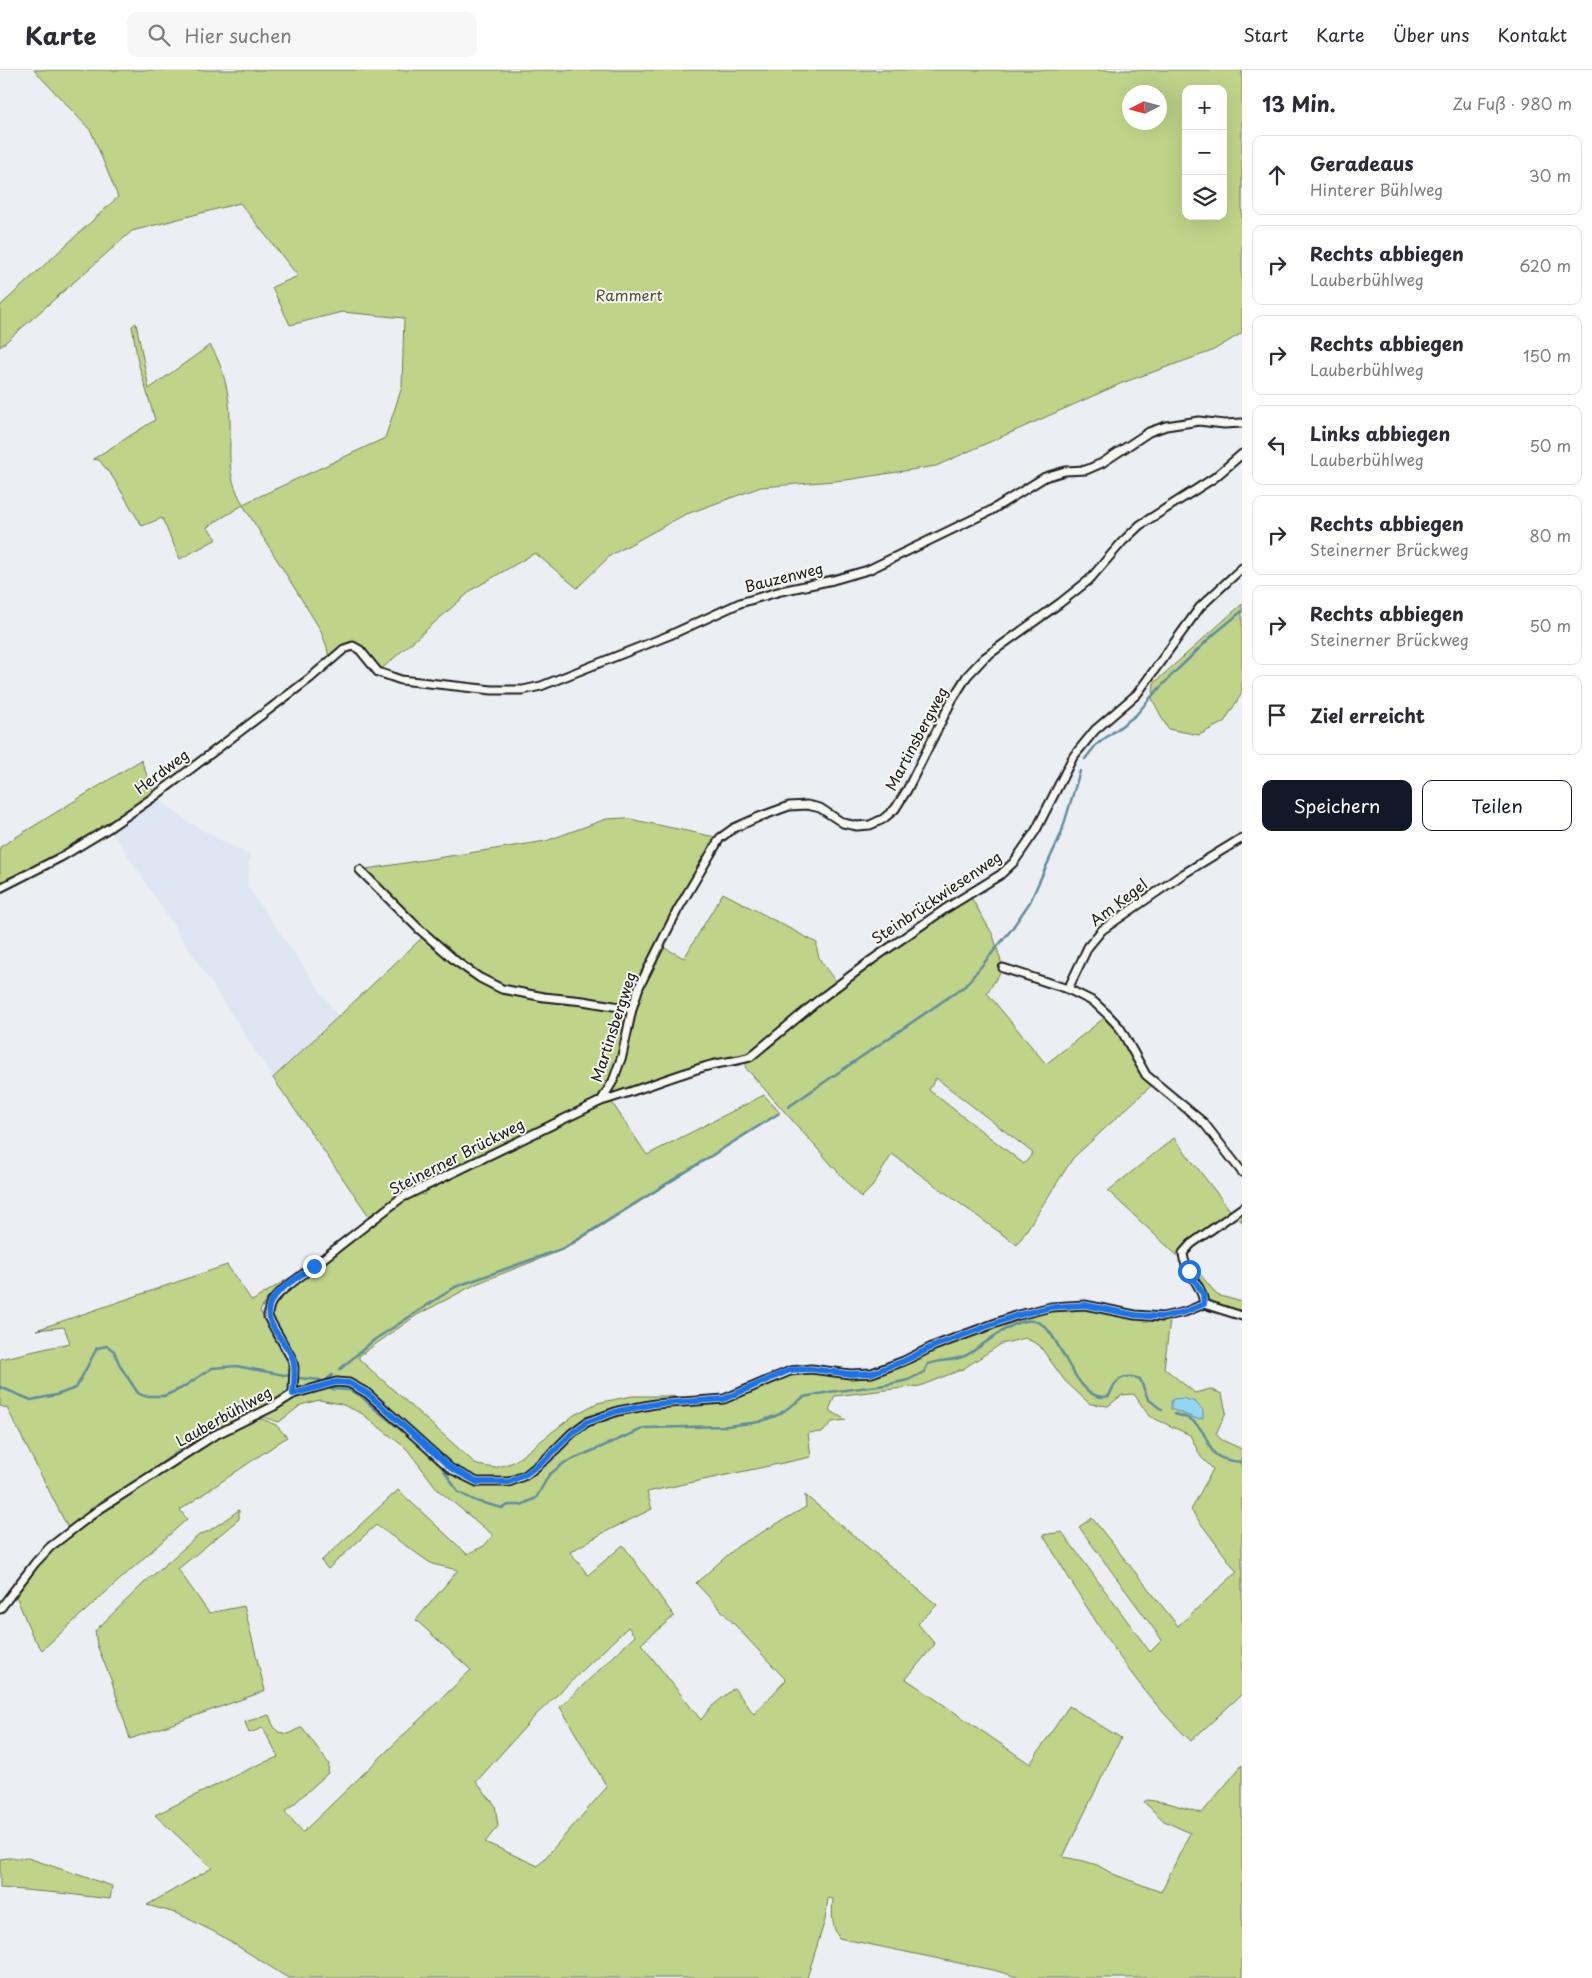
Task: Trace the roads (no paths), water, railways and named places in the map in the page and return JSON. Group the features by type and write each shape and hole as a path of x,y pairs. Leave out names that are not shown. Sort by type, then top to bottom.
{"street":[{"name":"Bauzenweg","path":"329,661 344,649 353,646 360,650 378,672 401,680 492,690 523,690 541,686 670,635 740,603 868,570 990,511 1044,477 1065,471 1086,470 1102,464 1149,432 1166,426 1199,421 1224,424 1242,423"},
{"name":"Martinsbergweg","path":"601,1101 613,1080 622,1056 632,1009 639,987 676,911 720,838 734,828 759,816 789,806 807,805 820,808 843,823 857,826 870,825 883,819 895,810 952,700 967,676 984,658 1089,580 1123,541 1140,525 1214,478 1242,454"},
{"name":"Steinbrückwiesenweg","path":"601,1101 706,1066 737,1062 750,1058 820,999 873,959 945,909 1000,875 1014,862 1036,830 1073,757 1095,730 1136,694 1200,607 1242,568"},
{"name":"Herdweg","path":"0,888 62,857 109,828 309,679 329,661"},
{"name":"Am Kegel","path":"1068,989 1088,946 1102,930 1180,876 1242,838"},
{"path":"360,870 418,928 457,962 480,978 502,989 544,997 632,1009"},
{"path":"1003,968 1068,989 1094,1002 1120,1028 1146,1075 1204,1123 1242,1172"},
{"name":"Steinerner Brückweg","path":"293,1394 294,1367 292,1359 268,1317 268,1309 271,1302 284,1289 401,1198 601,1101"},
{"path":"1242,1208 1191,1244 1183,1253 1183,1261 1203,1294 1204,1304 1242,1316"},
{"name":"Lauberbühlweg","path":"0,1609 35,1563 50,1547 98,1510 213,1436 274,1406 293,1394 336,1382 349,1383 367,1393 451,1468 477,1482 509,1482 526,1474 546,1459 572,1433 587,1422 618,1411 655,1404 724,1399 790,1370 811,1369 850,1374 872,1373 904,1361 934,1346 1015,1316 1051,1307 1085,1305 1135,1315 1162,1317 1185,1312 1204,1304"}],"water":[{"path":"1183,1398 1195,1402 1203,1410 1203,1418 1197,1419 1171,1409 1173,1399"}],"waterway":[{"path":"1085,759 1096,745 1136,715 1174,673 1212,636 1242,611"},
{"path":"788,1107 965,986 1011,930 1030,902 1061,834 1080,771"},
{"path":"339,1370 374,1340 455,1287 564,1248 778,1114"},
{"path":"438,1461 458,1492 476,1501 502,1508 509,1505 521,1505 536,1498 549,1475 564,1463 645,1428 727,1426 759,1422 778,1415 804,1397 908,1380 924,1372 928,1364 965,1356 1002,1331 1024,1321 1034,1321 1043,1325 1050,1332 1072,1370 1088,1391 1098,1396 1109,1396 1114,1385 1120,1379 1134,1377 1140,1379 1148,1399 1162,1410"},
{"path":"0,1387 31,1400 56,1395 76,1388 97,1348 107,1346 114,1351 120,1366 138,1393 144,1396 164,1396 182,1388 212,1368 236,1366 320,1380 331,1389 349,1390 361,1396 414,1440"},
{"path":"324,1382 332,1375"},
{"path":"1175,1414 1193,1421 1205,1435 1214,1453 1229,1460 1242,1462"}],"park label":[{"name":"Rammert","path":"629,296"}]}
